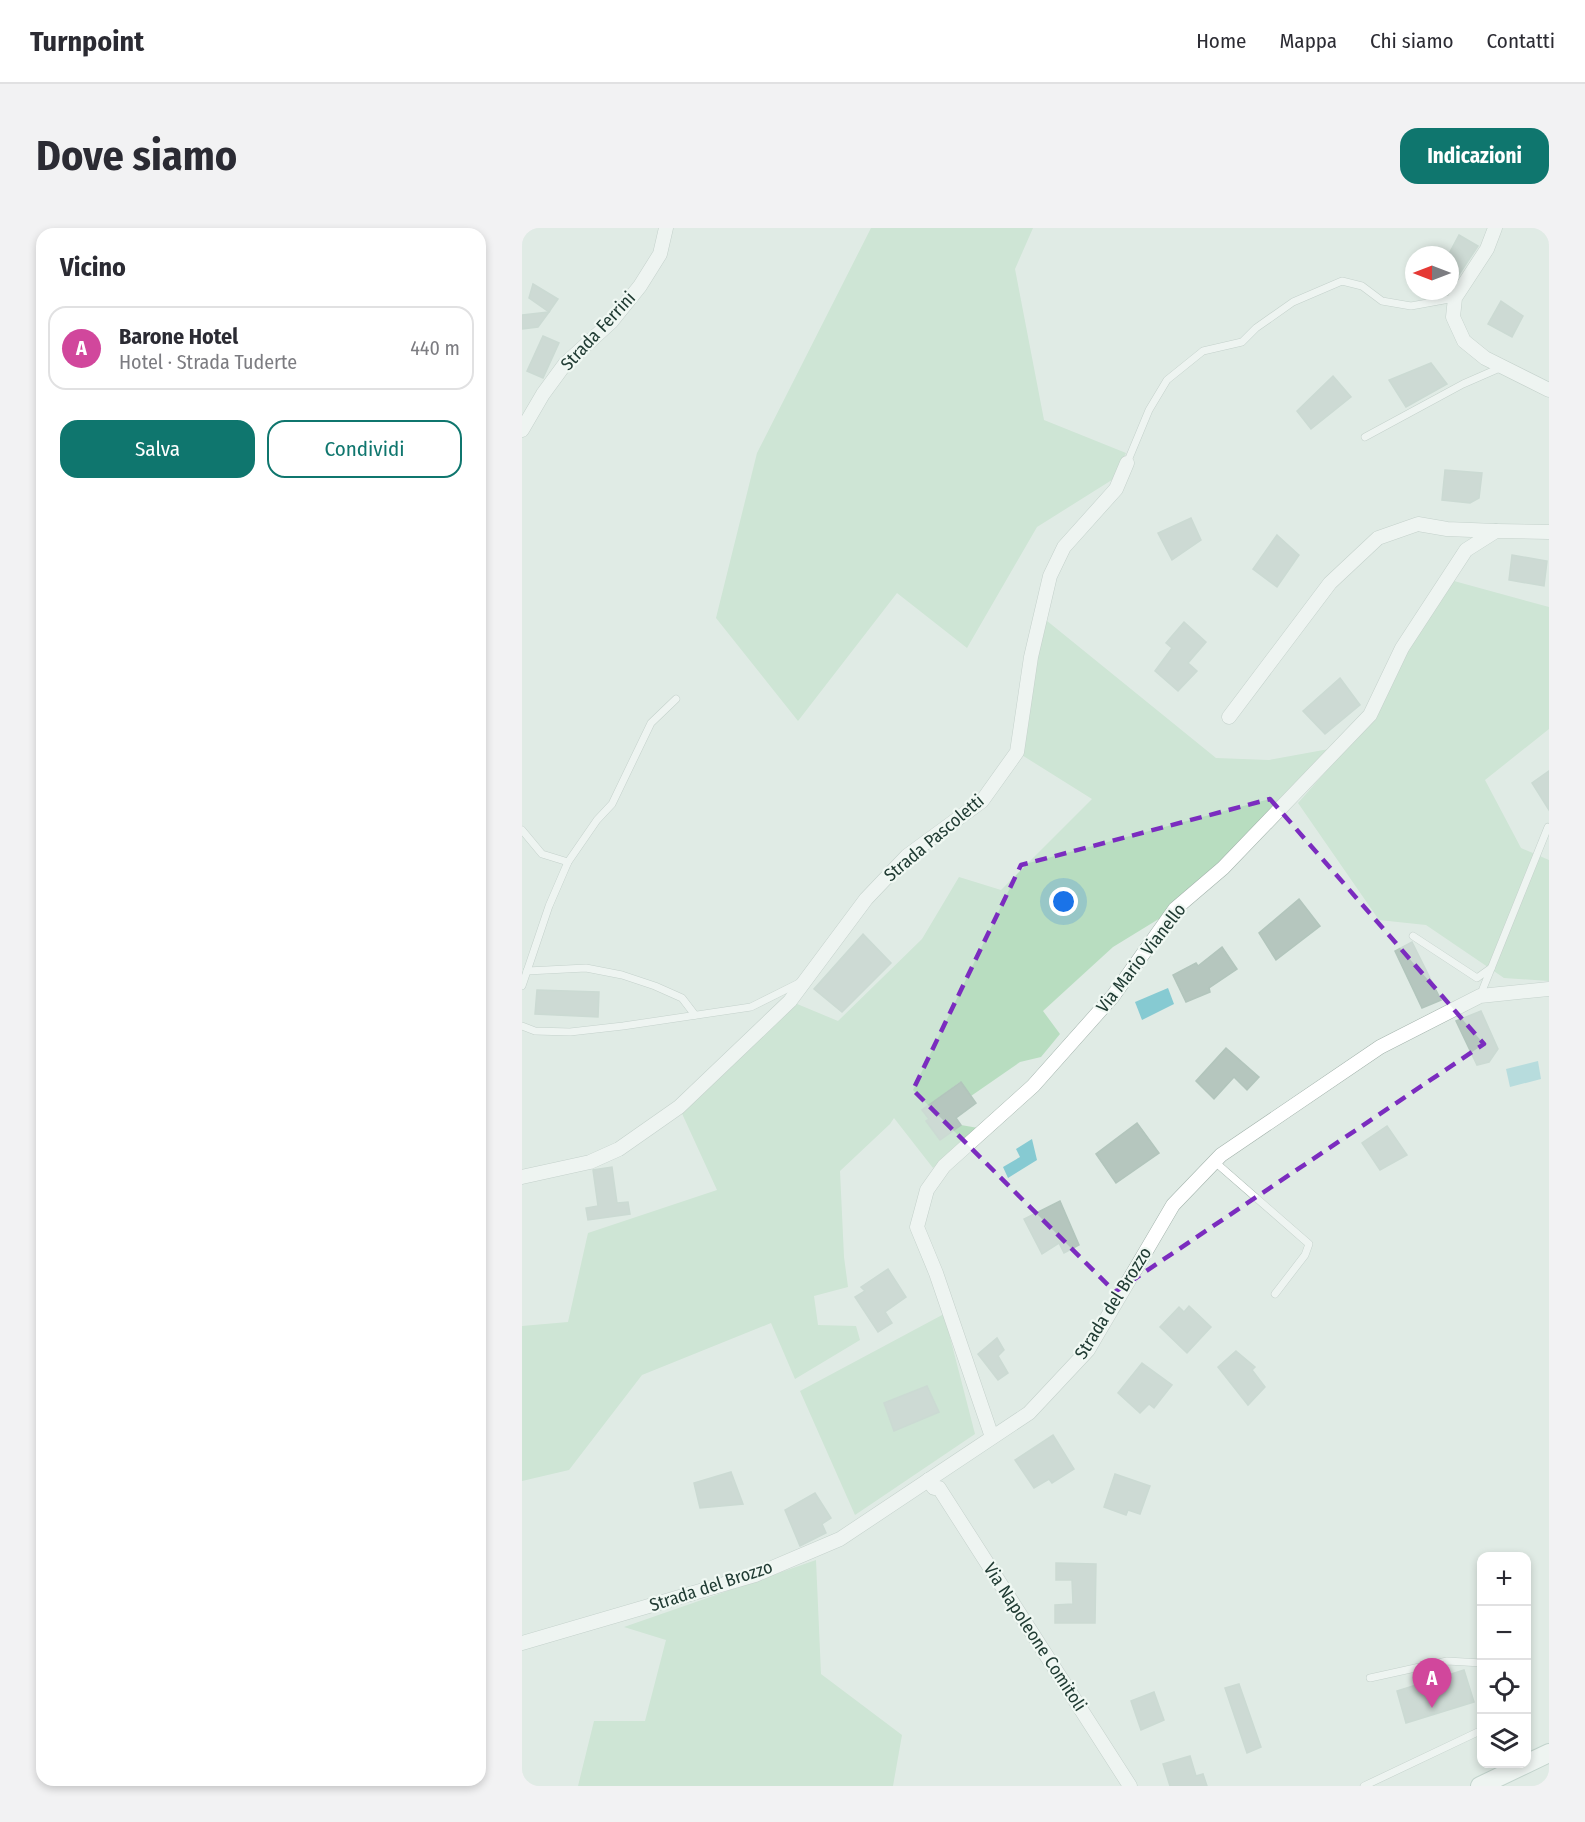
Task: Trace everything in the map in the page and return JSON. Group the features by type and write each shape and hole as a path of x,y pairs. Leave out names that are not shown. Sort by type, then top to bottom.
{"main road":[{"path":"1480,1786 1549,1753"}],"street":[{"name":"Strada Ferrini","path":"522,430 543,394 565,364 611,322 640,286 660,254 666,228"},
{"path":"1459,292 1486,249 1495,228"},
{"path":"1455,300 1454,317 1464,341 1485,358 1549,390"},
{"name":"Strada Pascoletti","path":"522,1177 586,1163 618,1149 679,1107 790,1001 866,899 907,856 982,801 1017,752 1031,657 1050,576 1064,547 1116,489 1127,463"},
{"path":"1229,717 1330,583 1378,538 1418,524 1448,529 1549,532"},
{"name":"Via Mario Vianello","path":"992,1437 936,1273 917,1227 927,1190 944,1166 1034,1086 1106,1004 1175,909 1222,868 1370,715 1402,648 1466,550 1496,531"},
{"name":"Strada del Brozzo","path":"522,1643 755,1575 840,1539 934,1484 992,1437 1029,1413 1088,1350 1173,1205 1215,1161 1380,1047 1480,996 1549,989"},
{"name":"Via Napoleone Comitoli","path":"934,1484 1130,1786"}],"lane":[{"path":"1127,463 1149,410 1167,380 1203,351 1242,342 1256,328 1293,302 1342,281 1362,286 1382,301 1411,306 1444,300"},
{"path":"1365,437 1463,384 1502,367"},
{"path":"522,986 549,906 568,862 597,820 612,804 651,723 676,699"},
{"path":"1480,996 1548,827"},
{"path":"522,830 543,854 568,862"},
{"path":"1413,936 1477,978 1493,967"},
{"path":"527,970 586,968 622,975 682,998 695,1015"},
{"path":"522,1026 535,1031 570,1032 751,1007 806,980"},
{"path":"1215,1161 1309,1244 1305,1255 1275,1294"},
{"path":"1370,1678 1447,1661 1477,1663"},
{"path":"1364,1786 1477,1732"}],"highlighted area":[{"path":"1270,799 1484,1044 1115,1292 913,1090 1021,865"}],"green space":[{"path":"871,228 1033,228 1015,269 1044,420 1126,453 1115,478 1037,527 967,648 897,593 798,721 716,618 757,453"},
{"path":"1454,581 1549,607 1549,729 1485,780 1521,848 1549,860 1549,981 1504,978 1426,925 1379,920 1298,803 1373,718 1406,651"},
{"path":"1041,616 1216,758 1269,760 1340,747 1175,909 1113,947 1043,1011 1060,1034 1041,1057 1020,1062 971,1096 960,1082 922,1110 929,1119 926,1121 940,1140 961,1125 978,1128 933,1168 894,1118 840,1171 844,1257 848,1287 814,1296 818,1325 856,1326 860,1340 795,1379 771,1323 642,1375 569,1470 522,1481 522,1326 568,1322 588,1233 717,1190 679,1107 790,1001 838,1021 922,939 959,877 1001,890 1092,799 1017,752"},
{"path":"944,1314 975,1434 855,1515 800,1391"},
{"path":"816,1560 821,1674 902,1735 893,1786 578,1786 594,1721 645,1721 666,1640 624,1627"}],"water":[{"path":"1168,988 1174,1004 1142,1020 1135,1002"},
{"path":"1538,1061 1541,1079 1510,1087 1506,1069"},
{"path":"1032,1139 1037,1160 1008,1178 1003,1167 1020,1157 1016,1149"}],"building":[{"path":"1459,235 1478,246 1459,274 1459,246 1453,246"},
{"path":"533,284 558,299 549,312 529,298"},
{"path":"1501,301 1523,316 1512,337 1488,324"},
{"path":"549,312 538,327 522,329 522,315"},
{"path":"543,336 559,343 543,378 527,371"},
{"path":"1431,363 1447,384 1406,407 1389,380"},
{"path":"1333,376 1351,397 1311,429 1297,411"},
{"path":"1445,470 1482,473 1479,498 1470,503 1442,500"},
{"path":"1191,518 1201,540 1172,560 1158,533"},
{"path":"1277,535 1299,555 1277,587 1253,569"},
{"path":"1512,555 1547,561 1544,586 1509,580"},
{"path":"1184,622 1206,642 1188,663 1197,671 1178,691 1155,671 1172,648 1166,643"},
{"path":"1340,678 1360,705 1325,734 1303,711"},
{"path":"1549,771 1549,810 1532,783"},
{"path":"1299,899 1320,926 1276,960 1259,933"},
{"path":"863,934 891,963 842,1012 814,989"},
{"path":"1412,942 1441,1000 1422,1008 1395,951"},
{"path":"1222,947 1237,969 1209,988 1210,992 1186,1002 1173,975 1196,963 1198,966"},
{"path":"537,990 599,992 598,1017 535,1014"},
{"path":"1481,1011 1498,1049 1489,1062 1477,1065 1456,1021"},
{"path":"1226,1048 1259,1077 1247,1090 1234,1077 1214,1099 1196,1081"},
{"path":"961,1082 976,1103 956,1118 961,1125 940,1140 926,1121 929,1119 922,1110"},
{"path":"1137,1123 1159,1153 1116,1183 1096,1154"},
{"path":"1387,1126 1407,1155 1380,1170 1362,1143"},
{"path":"612,1167 617,1203 628,1202 630,1214 588,1220 586,1208 598,1206 593,1170"},
{"path":"1060,1201 1079,1245 1064,1253 1059,1243 1042,1254 1024,1219"},
{"path":"888,1269 906,1297 885,1312 892,1323 878,1332 855,1297 865,1291 861,1287"},
{"path":"1189,1306 1211,1327 1187,1353 1160,1327 1179,1307 1184,1312"},
{"path":"997,1338 1004,1350 998,1356 1008,1373 998,1380 978,1354"},
{"path":"1236,1351 1255,1367 1252,1370 1265,1387 1248,1405 1218,1367"},
{"path":"1142,1363 1172,1385 1154,1408 1149,1404 1140,1413 1118,1393"},
{"path":"927,1386 939,1412 894,1431 884,1403"},
{"path":"1053,1435 1074,1469 1052,1483 1049,1479 1034,1488 1015,1460"},
{"path":"731,1472 743,1504 700,1508 694,1483"},
{"path":"1115,1474 1150,1486 1140,1514 1128,1510 1126,1515 1104,1507"},
{"path":"815,1493 831,1518 822,1524 826,1533 800,1546 785,1510"},
{"path":"1056,1563 1096,1564 1095,1623 1055,1623 1055,1605 1073,1604 1072,1580 1056,1580"},
{"path":"1464,1670 1474,1702 1406,1723 1397,1691"},
{"path":"1239,1684 1261,1747 1247,1753 1225,1688"},
{"path":"1154,1692 1164,1720 1141,1730 1131,1701"},
{"path":"1190,1756 1196,1776 1203,1774 1207,1786 1170,1786 1163,1764"}],"place":[{"name":"Barone Hotel","path":"1432,1708"}]}
